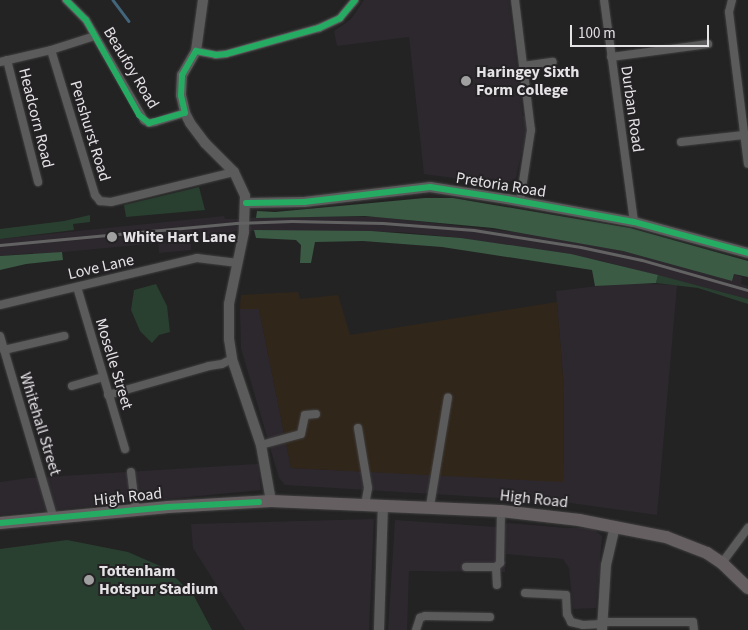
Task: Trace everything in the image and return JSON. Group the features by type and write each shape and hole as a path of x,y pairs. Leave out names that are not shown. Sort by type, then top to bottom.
{"main road":[{"name":"High Road","path":"0,523 136,510 271,501 430,506 501,511 614,526 666,537 693,546 722,563 748,588"}],"street":[{"name":"Beaufoy Road","path":"66,0 80,12 144,120 149,123 155,122 185,113"},
{"path":"203,0 196,51 187,63 182,80 181,95 185,113 196,133 234,172 243,189 246,203 228,320 232,359 261,445 271,501"},
{"path":"196,51 216,55 226,54 319,28 340,18 355,0"},
{"path":"515,0 530,130 520,201"},
{"name":"Durban Road","path":"604,0 634,222"},
{"path":"732,0 729,12 748,164"},
{"path":"3,61 51,50 95,36"},
{"path":"612,57 708,44"},
{"name":"Penshurst Road","path":"51,50 95,195 100,201 111,202 234,172"},
{"name":"Headcorn Road","path":"3,61 38,182"},
{"path":"523,66 553,62"},
{"path":"681,142 744,135"},
{"name":"Pretoria Road","path":"246,203 304,202 430,187 634,222 748,252"},
{"name":"Love Lane","path":"0,305 197,258 238,264"},
{"name":"Moselle Street","path":"76,287 125,449"},
{"name":"Whitehall Street","path":"0,336 54,519"},
{"path":"4,350 64,336"},
{"path":"108,395 222,364 232,359"},
{"path":"72,386 102,377"},
{"path":"430,506 448,397"},
{"path":"261,445 301,434 305,415 316,414"},
{"path":"358,428 368,488 365,505"},
{"path":"131,472 136,510"},
{"path":"379,630 383,505"},
{"path":"466,567 496,567 500,564 501,511"},
{"path":"602,625 608,553 614,526"},
{"path":"722,563 748,528"},
{"path":"496,567 498,585"},
{"path":"525,593 566,596 568,618 582,628 602,625 679,621 693,622 694,630"},
{"path":"416,630 420,618 425,616 490,617"}],"shaded area":[{"name":"Haringey Sixth Form College","path":"364,0 509,0 523,116 525,116 527,130 516,178 505,185 424,174 409,37 337,46 334,31 351,19"},
{"path":"224,216 225,219 277,216 379,217 533,234 623,251 732,281 734,274 742,277 741,284 748,286 748,299 602,261 461,238 399,232 236,231 222,234 222,237 191,240 191,250 159,253 158,243 33,255 33,253 0,256 0,239"},
{"path":"623,283 677,285 657,515 563,502 285,485 279,478 241,348 240,309 259,309 291,468 563,481 564,389 556,291"},
{"path":"298,292 300,299 338,295 350,335 557,302 564,389 563,482 291,468 259,309 240,309 241,295"},
{"path":"258,464 261,490 0,515 0,482 29,478"},
{"path":"374,519 369,630 245,630 193,548 191,524"},
{"path":"395,520 496,527 508,523 592,528 602,536 596,608 573,609 569,568 563,559 506,554 505,572 409,571 407,630 388,630"}],"green space":[{"path":"199,187 205,210 126,217 124,205"},
{"path":"425,198 453,198 630,228 748,261 748,277 734,274 732,281 623,251 493,228 365,216 256,218 257,211 275,212"},
{"path":"90,215 90,222 73,224 74,230 0,239 0,229 64,221"},
{"path":"254,230 371,231 461,238 571,254 658,275 656,283 595,286 592,270 442,247 363,241 315,242 311,263 300,263 301,245 296,240 256,238"},
{"path":"62,252 63,260 26,264 0,270 0,256"},
{"path":"658,275 748,299 748,304 698,288 656,283"},
{"path":"156,284 167,306 170,332 159,335 152,343 140,331 131,310 134,290"},
{"name":"Tottenham Hotspur Stadium","path":"67,540 128,552 160,566 171,573 194,596 212,630 0,630 0,549"}],"waterway":[{"path":"113,0 129,21"}],"railway":[{"path":"0,245 236,223 292,221 383,223 474,230 581,247 642,260 748,290"}],"cycle path":[{"path":"66,0 86,20 139,115 149,123 185,113 181,95 182,75 196,51 216,55 226,54 319,28 340,18 355,0"},
{"path":"246,203 304,202 430,187 634,222 748,253"},
{"path":"0,523 168,507 259,502"}],"place":[{"name":"Haringey Sixth Form College","path":"466,81"},
{"name":"White Hart Lane","path":"112,237"},
{"name":"Tottenham Hotspur Stadium","path":"89,580"}]}
